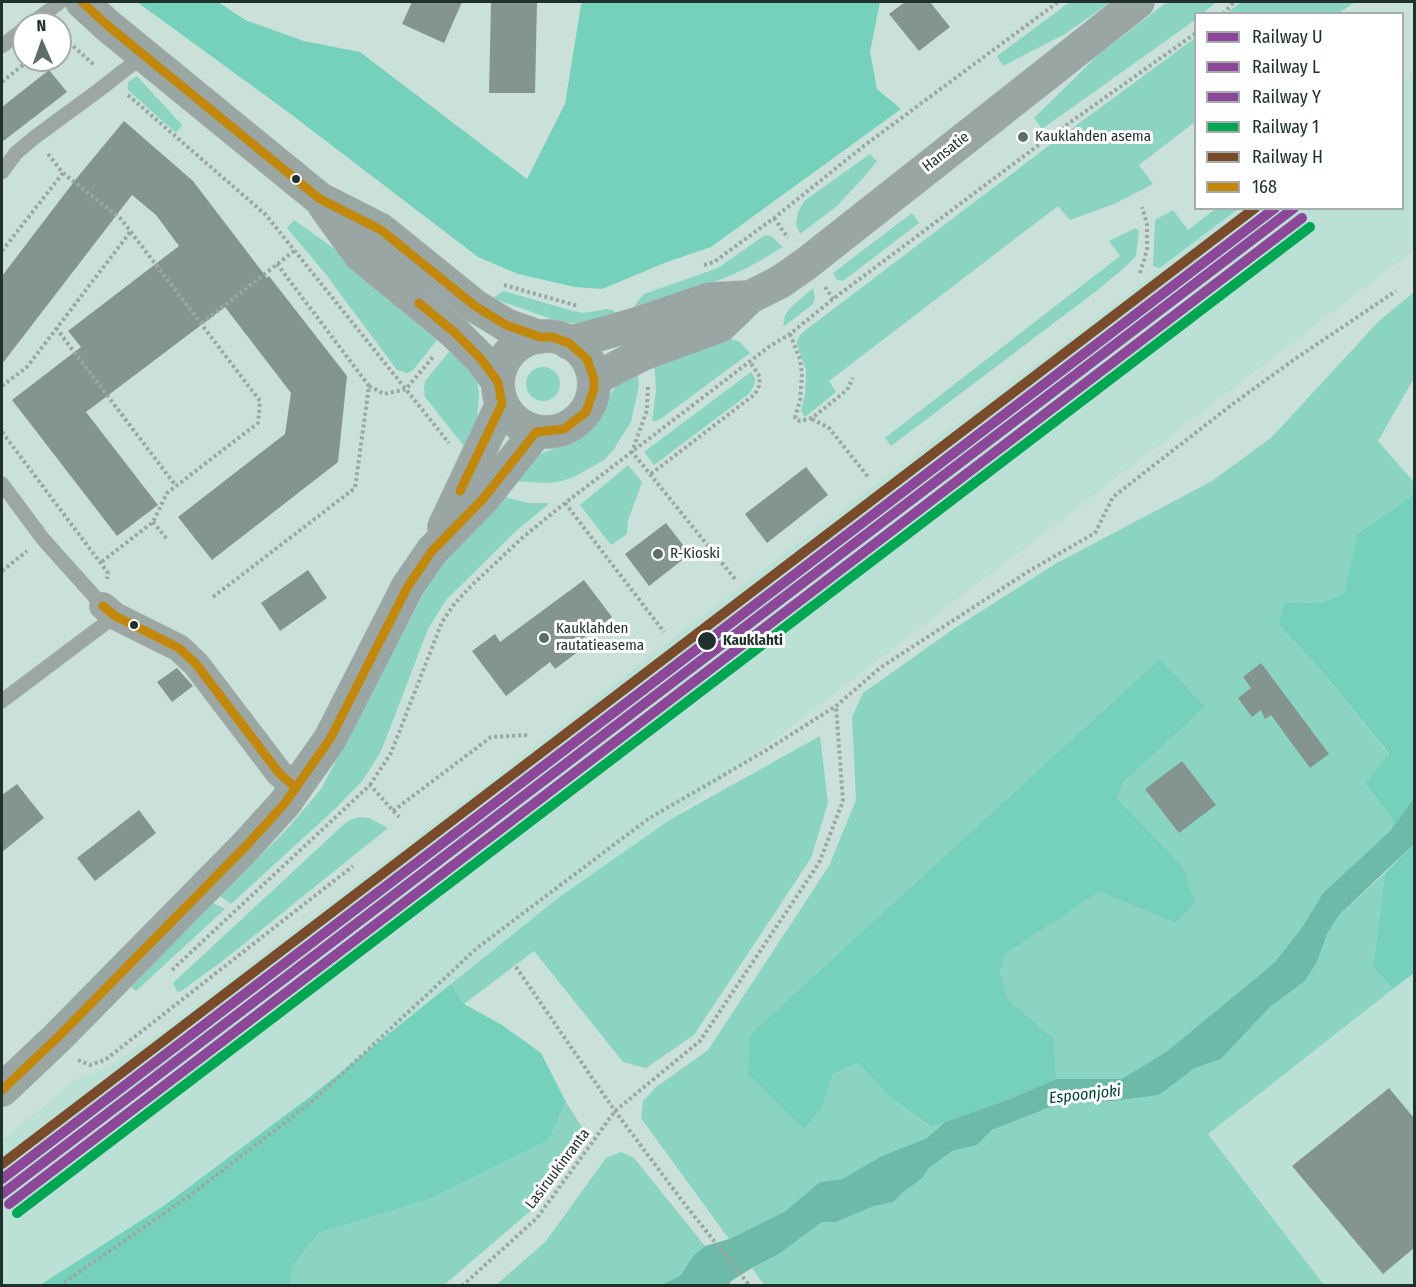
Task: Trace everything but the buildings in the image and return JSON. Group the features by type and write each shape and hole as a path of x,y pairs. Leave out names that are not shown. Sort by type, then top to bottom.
{"main road":[{"path":"82,2 107,26 320,199 381,230 475,306 506,325 554,340 587,360 594,379 586,412 564,429 550,432 536,432 512,418 481,359 454,332 360,255 320,199"},
{"name":"Hansatie","path":"594,379 643,354 720,326 750,297 780,282 807,263 1138,2"},
{"name":"Hansatie","path":"554,340 633,325 710,298 750,297"},
{"path":"432,551 500,393 500,372 509,354 528,340 554,340"},
{"path":"2,1090 57,1038 246,846 285,803 330,739 408,586 432,551 483,499 536,432"}],"street":[{"path":"109,611 180,648 196,664 279,773 296,788"}],"lane":[{"path":"47,12 60,2"},
{"path":"2,172 16,153 35,137 144,54"},
{"path":"2,484 43,539 109,611 2,701"}],"path":[{"path":"704,266 714,262 774,218 865,145 1058,2"},
{"path":"172,971 370,785 391,753 442,622 470,587 522,538 833,299 1048,138 1194,34"},
{"path":"72,45 266,216 454,449"},
{"path":"2,82 14,72"},
{"path":"35,137 63,172 121,219 260,401 258,423 167,493 153,522 100,563"},
{"path":"2,251 63,172"},
{"path":"1140,273 1147,250 1147,224 1142,207"},
{"path":"2,386 27,367 131,231"},
{"path":"202,323 294,251"},
{"path":"277,264 369,386 384,394 406,389 436,352"},
{"path":"502,285 512,286 575,306 584,306"},
{"path":"58,1286 192,1194 314,1100 477,948 648,819 765,751 836,706 890,662 1029,571 1095,533 1113,497 1233,403 1396,291"},
{"path":"56,328 176,486"},
{"path":"790,334 800,359 802,374 800,400 795,418 801,422 812,418 847,390 853,378"},
{"path":"651,474 755,394 760,377 750,362"},
{"path":"632,452 647,410 648,381"},
{"path":"213,597 355,488 369,386"},
{"path":"812,418 830,428 869,478"},
{"path":"2,432 108,573 109,611"},
{"path":"632,452 735,579"},
{"path":"565,503 664,632"},
{"path":"153,522 167,539"},
{"path":"2,571 43,539"},
{"name":"Lasiruukinranta","path":"462,1286 537,1218 615,1112 700,1041 819,863 843,801 836,706"},
{"path":"393,811 491,737 528,735"},
{"path":"370,785 399,817"},
{"path":"86,1051 77,1059 90,1065 105,1060 353,866"},
{"path":"516,968 615,1112 750,1286"}],"shaded area":[{"path":"137,2 218,2 245,20 304,41 360,52 527,179 565,104 583,2 880,2 870,52 877,89 901,109 711,247 667,262 602,289 575,287 518,274 478,257 288,112"},
{"path":"1070,2 1111,2 1065,34 1003,66 997,56"},
{"path":"1167,2 1217,2 1204,12 1194,12 1194,21 1042,129 1034,118 1098,55"},
{"path":"1241,2 1355,2 1340,12 1228,12"},
{"path":"1194,39 1194,123 1139,165 1153,184 1114,204 1070,220 1058,206 829,381 836,392 805,417 801,411 805,394 806,371 797,344 803,332"},
{"path":"1414,71 1414,250 671,819 558,898 311,1096 165,1205 40,1285 2,1286 2,1140 74,1081 107,1067 159,1034 536,746 670,640 1237,210 1404,210 1404,79"},
{"path":"137,76 182,125 176,133 128,90 128,82"},
{"path":"870,154 877,161 864,177 837,206 800,234 796,224 798,212 804,201"},
{"path":"1173,210 1188,230 1214,210 1237,210 1160,268 1153,266 1155,220"},
{"path":"912,213 919,223 843,281 837,280 833,273"},
{"path":"294,220 335,249 441,335 414,369 408,373 397,370 324,272 287,228"},
{"path":"1136,228 1139,231 1136,256 1124,268 891,446 885,438 1120,256 1109,241"},
{"path":"765,235 771,236 783,247 725,278 636,310 635,305 644,294 718,268"},
{"path":"813,288 815,297 813,304 783,327 789,309"},
{"path":"504,291 573,311 584,313 607,309 613,310 618,315 583,325 554,320 492,298"},
{"path":"1414,292 1414,378 1378,441 1414,482 1414,494 1357,534 1344,593 1321,603 1284,602 1278,624 1325,675 1389,755 1365,783 1393,820 1391,830 1323,893 1301,929 1274,963 1166,1052 1122,1080 1056,1079 1054,1039 1008,999 1000,973 1005,953 1099,892 1175,923 1182,865 1118,799 1123,783 1205,707 750,1035 802,1129 822,1109 833,1074 858,1063 888,1096 930,1127 945,1122 927,1138 882,1156 842,1179 820,1182 784,1212 729,1239 641,1118 643,1101 656,1087 708,1050 829,866 856,800 852,717 863,693 955,628 1055,564 1212,481 1272,437 1378,322"},
{"path":"728,338 740,342 750,353 662,418 652,421 656,391 654,360"},
{"path":"454,346 477,381 479,393 477,421 467,450 425,397 424,389 425,381"},
{"path":"543,367 555,372 560,384 555,396 543,401 531,396 526,384 531,372"},
{"path":"637,368 639,386 631,422 604,460 562,481 548,483 510,481 540,454 571,442 591,428 599,418 611,393 621,380"},
{"path":"751,372 755,379 750,393 654,465 644,452"},
{"path":"628,465 642,482 628,521 627,534 611,545 580,505"},
{"path":"1414,494 1414,798 1391,830 1393,820 1365,783 1389,754 1325,675 1278,624 1284,602 1321,603 1344,593 1357,534"},
{"path":"501,496 528,503 550,503 516,531 446,600 428,629 380,753 363,780 336,808 231,904 220,896 288,828 321,789 434,574"},
{"path":"1160,659 1205,707 1123,783 1118,799 1182,865 1195,903 1175,923 1099,892 1005,954 1000,973 1008,999 1054,1039 1056,1079 1012,1098 931,1127 888,1096 858,1063 833,1074 822,1109 803,1129 748,1074 750,1035"},
{"path":"820,736 828,803 811,858 694,1035 646,1068 623,1062 534,951 464,1004 451,984 558,898 671,819"},
{"path":"360,817 369,818 388,828 225,959 180,992 177,991 173,983 342,826"},
{"path":"1414,844 1414,973 1393,989 1373,967 1385,873"},
{"path":"1385,873 1373,966 1393,989 1208,1134 1324,1285 765,1286 752,1268 779,1254 822,1222 836,1222 874,1206 894,1202 929,1168 952,1151 977,1145 992,1130 1058,1104 1114,1101 1159,1095 1195,1068 1221,1059 1270,1007 1305,981 1317,962 1327,934 1339,915"},
{"path":"213,903 225,909 136,991 133,989 131,985"},
{"path":"1414,973 1414,1285 1324,1285 1207,1134"},
{"path":"451,984 464,1004 502,1025 541,1053 566,1102 549,1140 430,1199 319,1233 293,1266 290,1285 40,1285 165,1205 311,1096"},
{"path":"566,1102 588,1137 535,1207 444,1285 290,1286 293,1266 319,1233 430,1199 549,1140"},
{"path":"621,1152 634,1158 705,1246 694,1255 680,1276 661,1285 495,1286 546,1241 606,1158"}],"water":[{"name":"Espoonjoki","path":"1414,798 1414,844 1339,915 1327,934 1317,962 1305,981 1270,1007 1221,1059 1195,1068 1159,1095 1114,1101 1058,1104 992,1130 977,1145 952,1151 929,1168 921,1179 894,1202 874,1206 836,1222 822,1222 779,1254 731,1281 729,1285 661,1285 680,1276 694,1255 705,1246 729,1239 784,1212 820,1182 842,1179 882,1156 927,1138 945,1122 1012,1098 1056,1079 1122,1079 1166,1052 1274,963 1301,929 1323,893 1391,830"}],"rail line":[{"name":"H","path":"2,1164 1252,210"},
{"name":"Y","path":"2,1179 1272,210"},
{"name":"U","path":"2,1194 1291,210"},
{"name":"L","path":"9,1204 1302,218"},
{"name":"1","path":"17,1213 1310,227"}],"transit line":[{"name":"168","path":"2,1090 57,1038 246,846 285,803 330,739 408,586 432,551 483,499 536,432 564,429 586,412 594,389 594,379 587,359 569,343 552,337 540,337 506,325 475,306 381,230 320,199 82,2"},
{"name":"168","path":"419,303 454,332 481,359 498,382 502,404 460,491"},
{"name":"168","path":"103,606 115,616 179,648 196,664 279,773 296,788"}],"place":[{"name":"Kauklahden asema","path":"1023,137"},
{"name":"R-Kioski","path":"658,554"},
{"name":"Kauklahden rautatieasema","path":"544,638"},
{"name":"Kauklahti","path":"707,641"}]}
